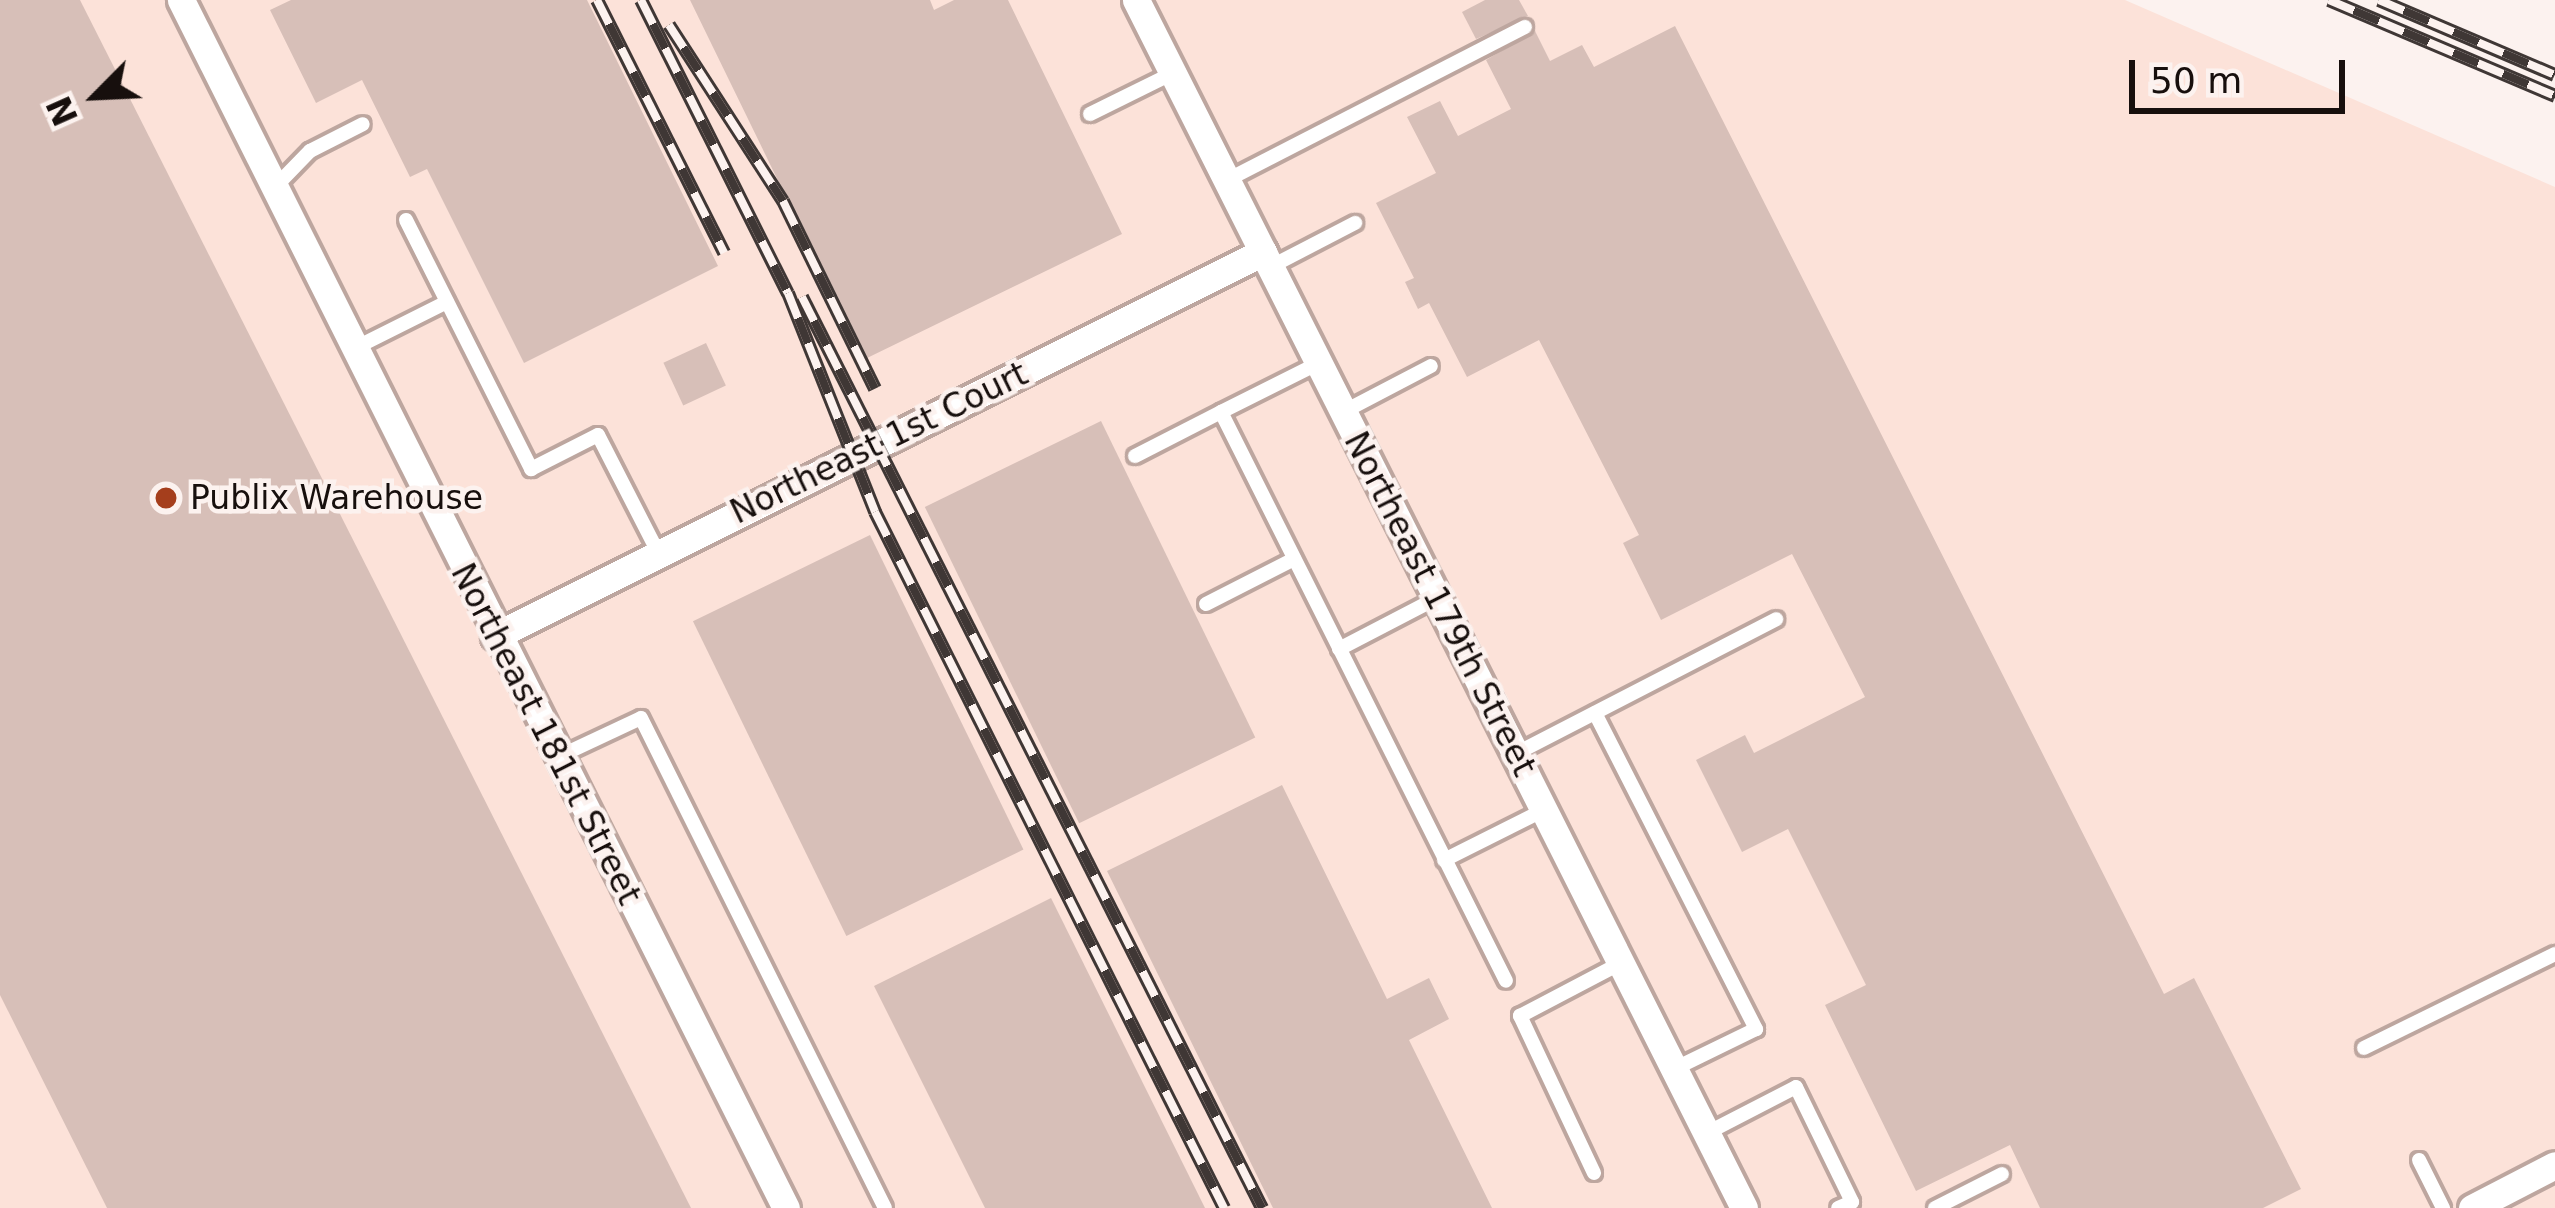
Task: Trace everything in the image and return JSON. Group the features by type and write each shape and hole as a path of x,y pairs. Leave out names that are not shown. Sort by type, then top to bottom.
{"street":[{"name":"Northeast 181st Street","path":"181,0 495,636 786,1208"},
{"name":"Northeast 179th Street","path":"1136,0 1744,1208"},
{"name":"Northeast 1st Court","path":"495,636 658,552 1266,259"},
{"path":"2472,1208 2555,1165"}],"lane":[{"path":"1227,180 1525,27"},
{"path":"1090,114 1173,73"},
{"path":"274,188 296,174 310,151 363,124"},
{"path":"406,220 531,469 598,435 658,552"},
{"path":"1266,259 1355,223"},
{"path":"353,349 447,302"},
{"path":"1135,456 1319,363"},
{"path":"1343,412 1431,366"},
{"path":"1221,412 1506,981"},
{"path":"1206,604 1294,559"},
{"path":"1339,650 1437,598"},
{"path":"1516,754 1775,620"},
{"path":"1595,712 1756,1029 1674,1069"},
{"path":"557,757 640,718 885,1208"},
{"path":"1444,860 1544,810"},
{"path":"2364,1048 2555,954"},
{"path":"1594,1174 1520,1016 1621,963"},
{"path":"1707,1133 1796,1088 1848,1206"},
{"path":"2419,1160 2443,1208"},
{"path":"1935,1208 2002,1174"}],"shaded area":[{"path":"0,0 2125,0 2555,187 2555,1208 0,1208"}],"building":[{"name":"Publix Warehouse","path":"0,0 80,0 691,1208 107,1208 0,995"},
{"path":"291,0 587,0 718,266 524,363 427,169 410,177 362,80 316,103 270,10"},
{"path":"690,0 930,0 934,10 954,0 1008,0 1122,234 865,359"},
{"path":"1485,0 1519,0 1528,16 1476,39 1462,12"},
{"path":"1675,26 2164,994 2194,978 2301,1189 2263,1208 2040,1208 2010,1145 1916,1191 1825,1005 1866,985 1788,829 1742,852 1696,760 1745,735 1754,753 1865,697 1792,554 1661,620 1623,543 1639,535 1539,340 1467,377 1429,303 1418,309 1405,282 1414,278 1376,203 1436,173 1407,117 1440,101 1458,136 1511,109 1486,60 1535,31 1550,61 1582,45 1594,67"},
{"path":"706,343 726,386 683,405 663,363"},
{"path":"1101,421 1255,737 1079,823 925,507"},
{"path":"870,535 1023,850 846,936 693,621"},
{"path":"1282,785 1387,999 1429,978 1449,1019 1409,1040 1492,1208 1273,1208 1107,871"},
{"path":"1051,898 1205,1208 985,1208 874,986"}],"railway":[{"path":"597,0 724,253"},
{"path":"641,0 788,293 875,512 1224,1208"},
{"path":"2329,0 2555,96"},
{"path":"2379,0 2555,75"},
{"path":"669,25 783,201 875,389"},
{"path":"802,297 1262,1208"}],"place":[{"name":"Publix Warehouse","path":"166,498"}]}
